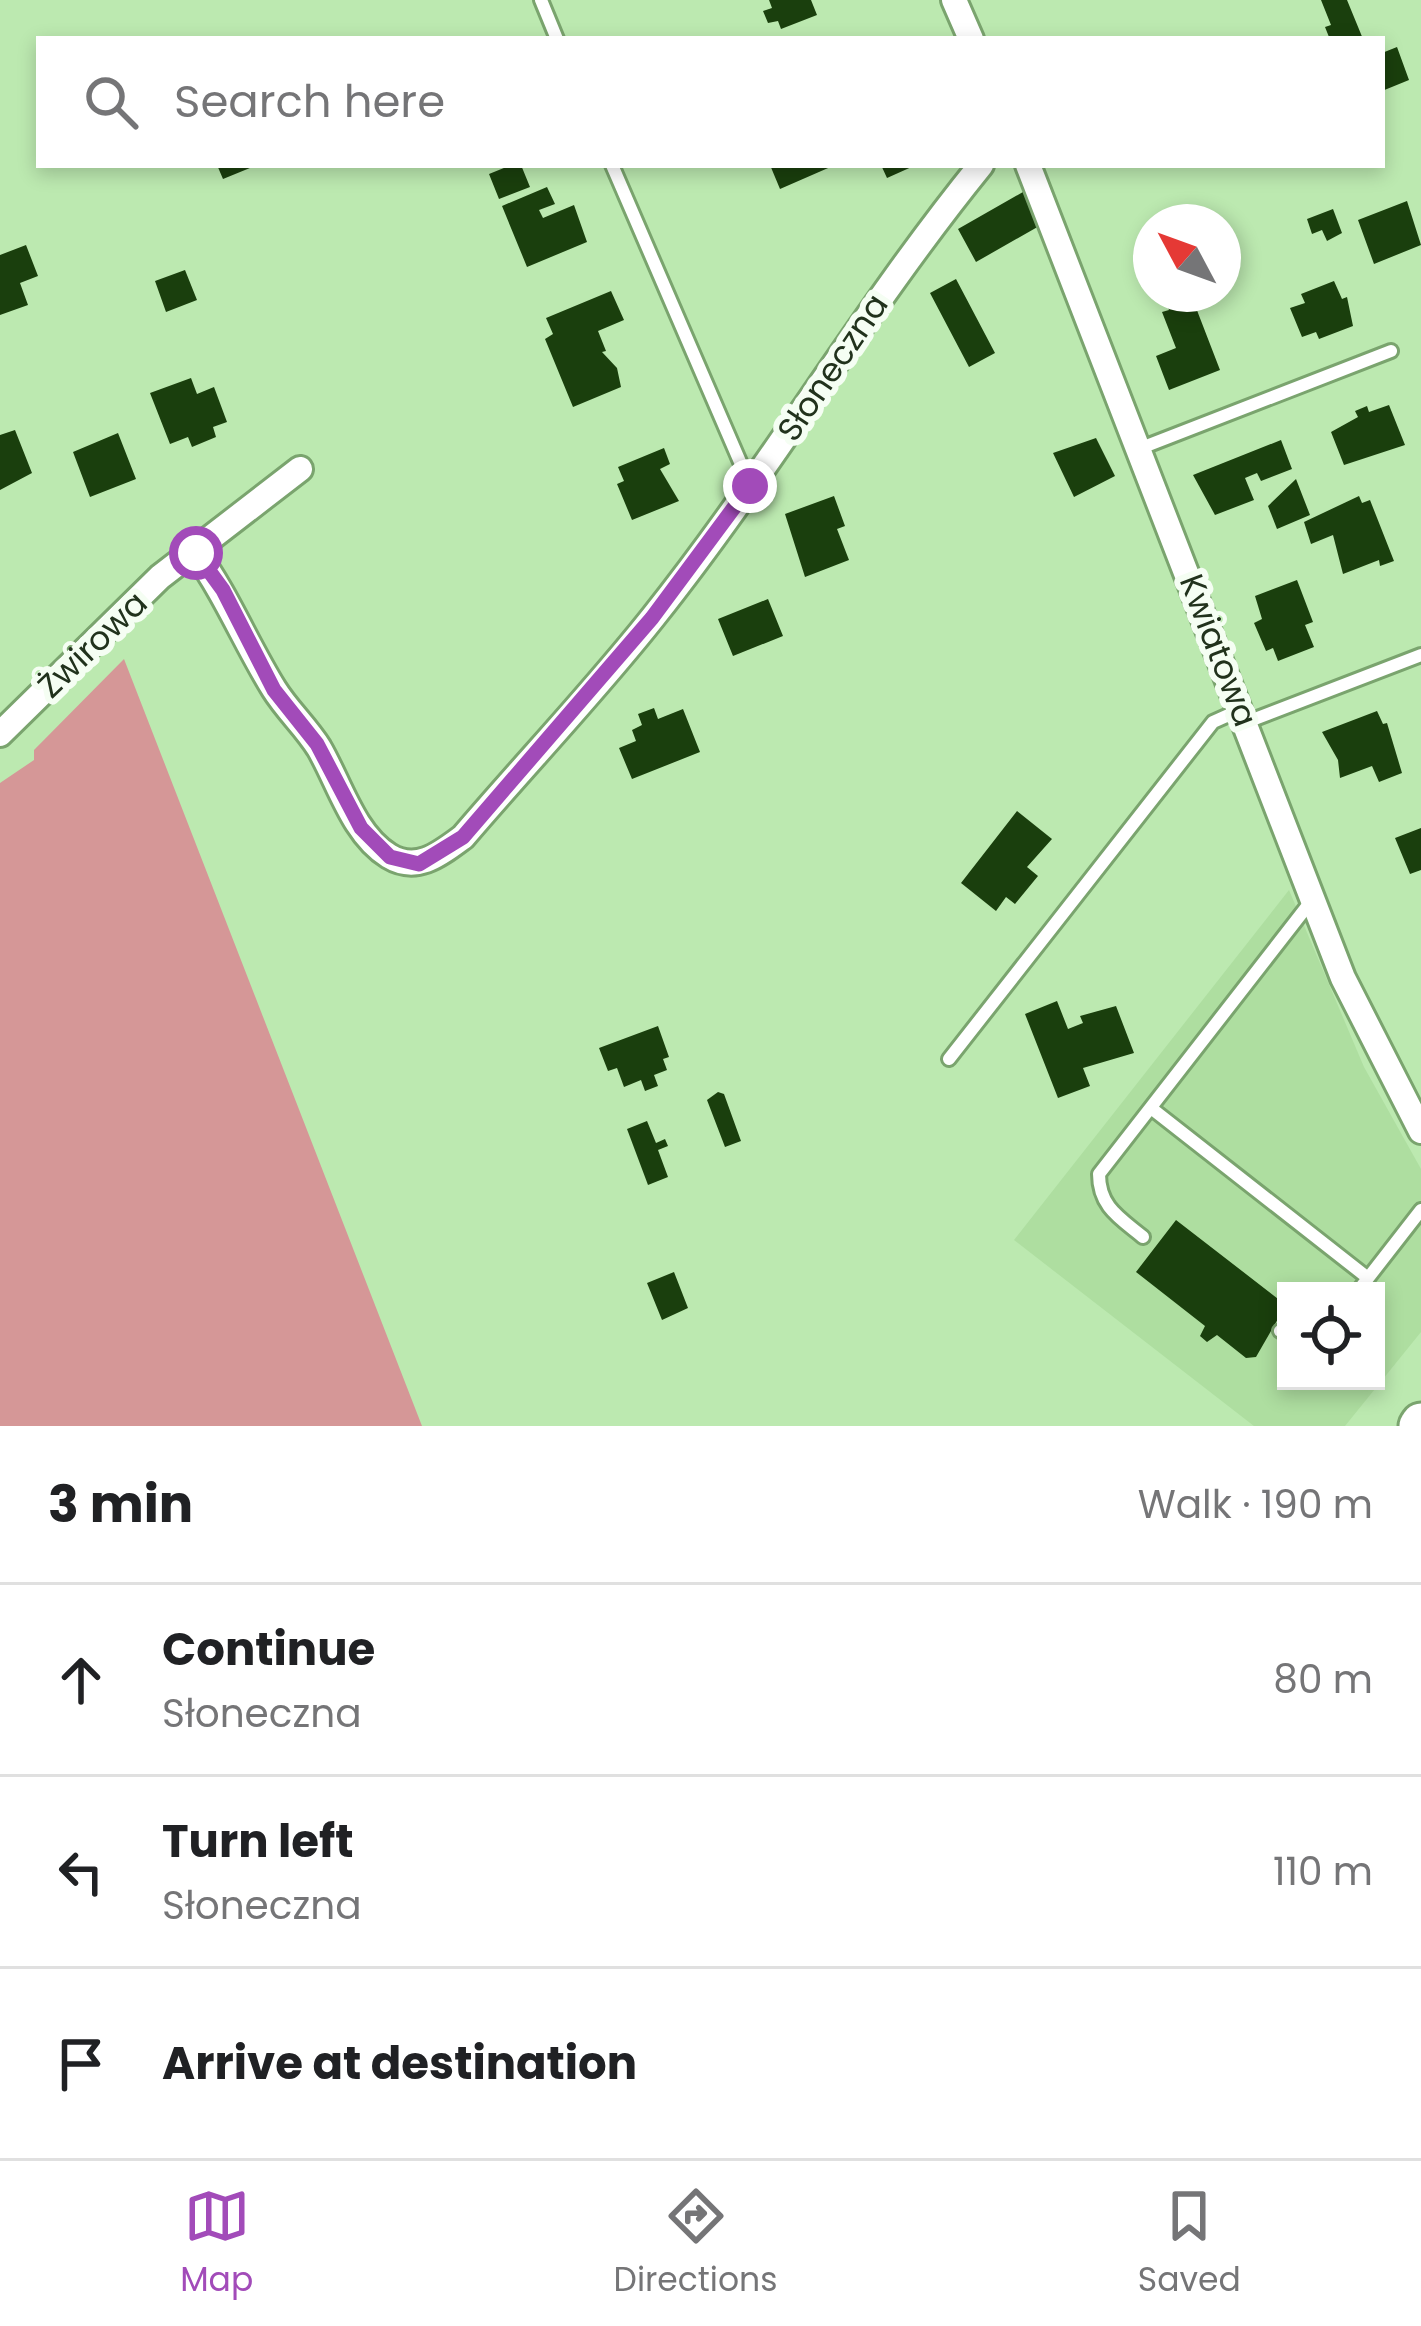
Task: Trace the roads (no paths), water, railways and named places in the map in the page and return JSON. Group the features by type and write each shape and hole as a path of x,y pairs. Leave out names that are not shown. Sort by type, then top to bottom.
{"street":[{"path":"954,0 970,36"},
{"name":"Słoneczna","path":"196,553 223,590 274,690 317,744 361,828 390,857 419,864 463,837 652,618 817,398 897,268 979,168"},
{"name":"Kwiatowa","path":"1029,168 1313,899 1366,1029 1421,1131"},
{"name":"Żwirowa","path":"0,734 160,577 299,469"}],"lane":[{"path":"541,0 556,36"},
{"path":"613,168 750,486"},
{"path":"1141,448 1390,351"},
{"path":"949,1059 1213,722 1244,716 1421,656"},
{"path":"1143,1237 1106,1207 1100,1174 1313,899"},
{"path":"1151,1108 1367,1278"},
{"path":"1364,1282 1421,1210"}]}
